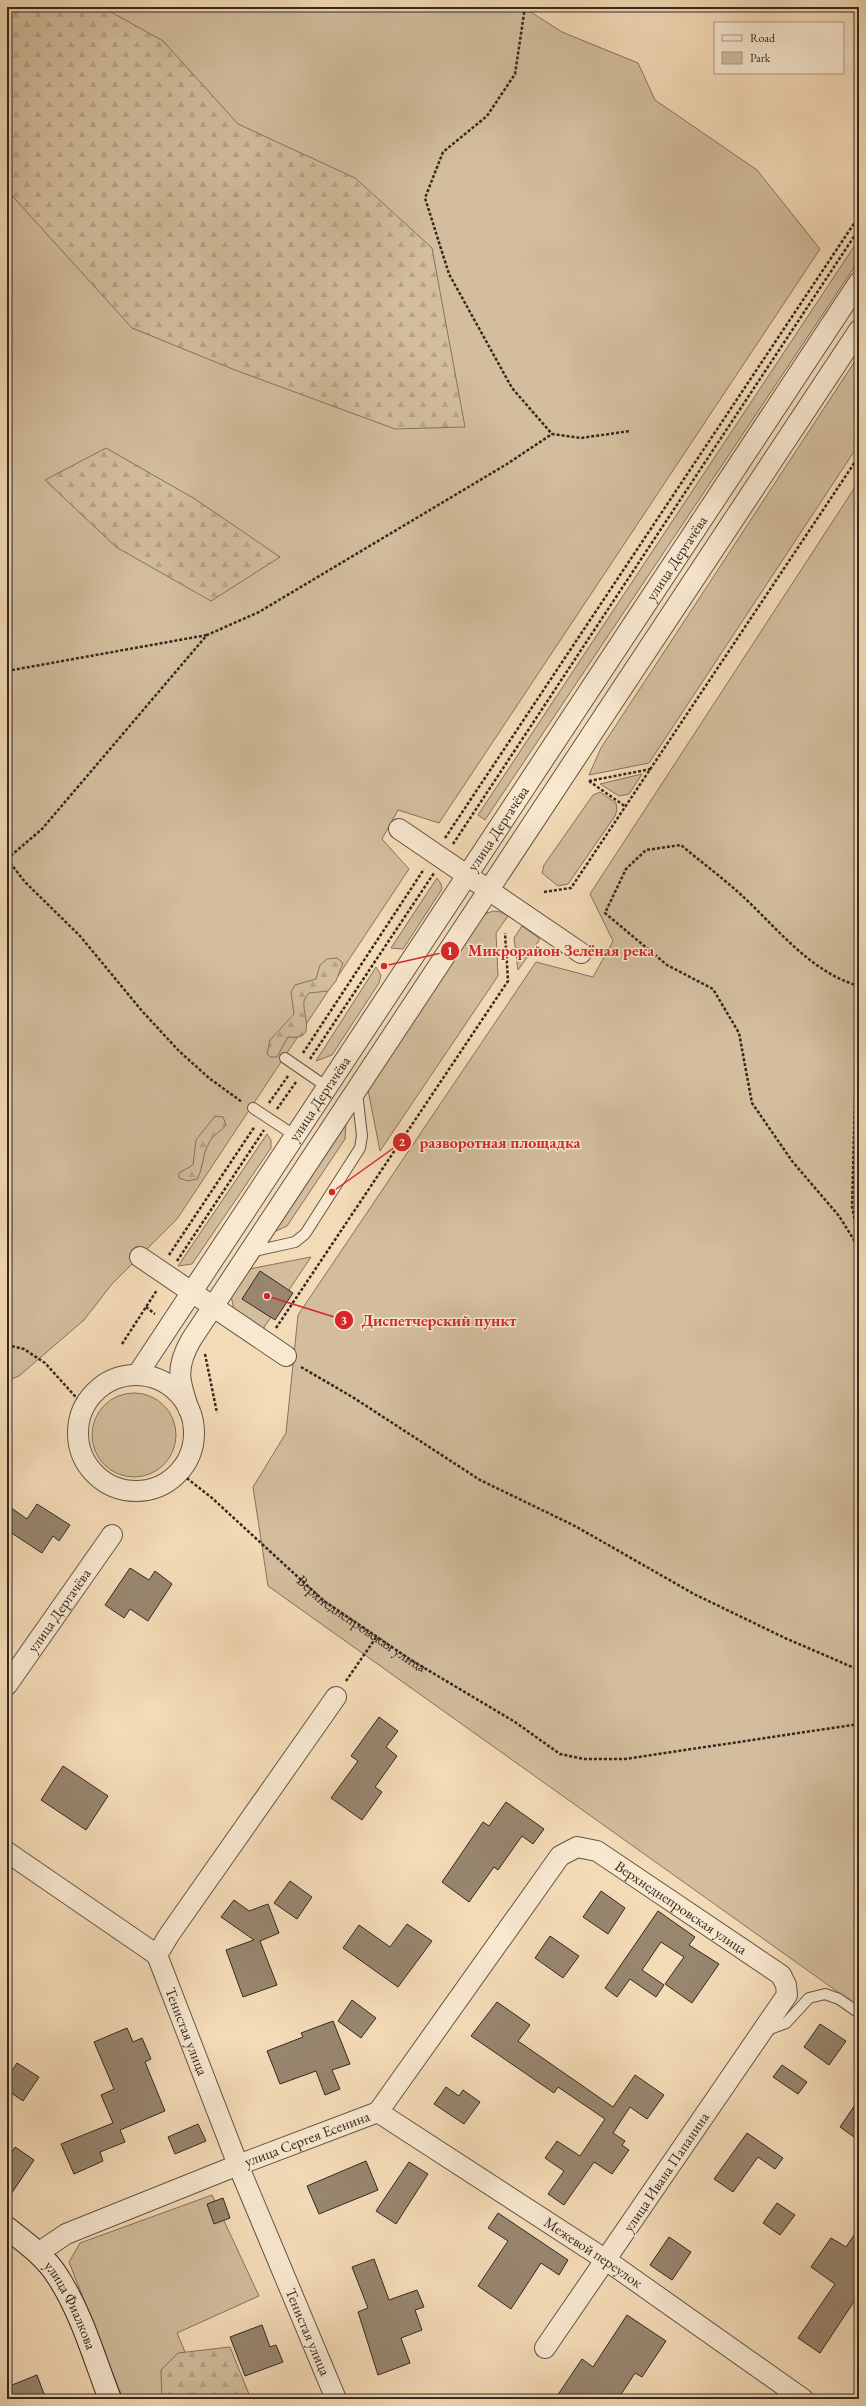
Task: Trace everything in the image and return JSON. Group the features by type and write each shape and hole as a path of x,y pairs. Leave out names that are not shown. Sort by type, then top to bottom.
{"street":[{"name":"улица Дергачёва","path":"189,1410 179,1381 180,1370 186,1349 357,1090 477,883 859,282"},
{"name":"улица Дергачёва","path":"136,1375 327,1087 477,883 859,330"},
{"path":"399,829 582,953"},
{"path":"140,1257 293,1361"},
{"path":"136,1375 156,1378 170,1386 181,1397 189,1410 194,1426 193,1442 188,1458 179,1472 161,1486 146,1490 129,1491 114,1487 100,1479 89,1467 81,1453 78,1437 79,1421 84,1406 94,1392 108,1382 124,1376 136,1375"},
{"name":"улица Дергачёва","path":"7,1685 112,1535"},
{"path":"7,1852 157,1955 169,1935 336,1697"},
{"name":"Верхнеднепровская улица","path":"560,1856 577,1847 597,1851 781,1975 786,1985 787,1995"},
{"name":"улица Сергея Есенина","path":"38,2253 66,2234 238,2165 378,2112 560,1856"},
{"name":"Тенистая улица","path":"157,1955 238,2165 336,2399"},
{"name":"улица Ивана Папанина","path":"545,2348 787,1995"},
{"name":"Межевой переулок","path":"378,2112 606,2260 803,2399"},
{"name":"улица Фиалкова","path":"7,2228 38,2253 58,2276 77,2313 110,2399"}],"lane":[{"path":"286,1058 327,1087"},
{"path":"250,1252 295,1242 305,1234 360,1148 362,1136 357,1090"},
{"path":"253,1108 294,1135"},
{"path":"761,2032 786,2022 809,1998 825,1994 839,1999 859,2013"}],"path":[{"path":"525,7 516,74 487,116 443,152 425,198 448,274 488,349 512,388 552,434 581,438 630,431"},
{"path":"122,1344 163,1273 859,216"},
{"path":"163,1273 439,856 859,228"},
{"path":"7,671 208,634 259,612 507,464 552,434"},
{"path":"544,892 571,888 652,769 859,456"},
{"path":"208,634 42,829 7,859 25,882 80,936 142,1011 179,1051 224,1090 253,1108"},
{"path":"626,807 589,781 652,769"},
{"path":"858,986 844,982 810,961 737,891 681,845 646,850 626,869 605,913 667,965 713,989 739,1033 752,1103 792,1161 839,1216 859,1248"},
{"path":"272,1335 508,981 505,933"},
{"path":"859,961 852,1206 859,1241"},
{"path":"7,1346 24,1349 45,1363 84,1406"},
{"path":"293,1361 354,1398 480,1480 575,1526 694,1594 785,1638 859,1670"},
{"name":"Верхнеднепровская улица","path":"179,1472 212,1498 324,1601 419,1665 515,1722 560,1754 584,1759 625,1759 859,1724"},
{"path":"336,1697 377,1636"}],"green space":[{"path":"7,7 523,7 562,32 638,63 655,100 757,170 820,249 439,823 398,810 382,839 409,869 177,1219 112,1284 84,1320 19,1376 7,1381"},
{"path":"7,7 102,7 163,41 238,124 355,178 432,248 465,427 395,429 235,370 132,328 7,190"},
{"path":"859,239 859,260 485,820 478,815"},
{"path":"859,355 859,444 649,763 589,775 601,748"},
{"path":"106,448 195,499 280,557 211,601 116,547 45,480"},
{"path":"859,481 859,2007 268,1586 253,1487 286,1433 298,1315 536,962 593,977 613,941 590,894"},
{"path":"642,774 629,794 619,796 600,784"},
{"path":"600,792 616,803 617,810 615,816 568,884 558,886 542,873 544,865 593,795"},
{"path":"437,878 442,889 403,949 391,948"},
{"path":"494,911 501,912 508,916 496,933 498,976 380,1151 368,1090 480,919 487,913"},
{"path":"522,926 540,939 518,970 514,938"},
{"path":"337,958 343,963 336,981 328,991 309,993 304,1001 306,1031 303,1035 297,1037 288,1037 277,1057 271,1057 267,1054 270,1040 294,1014 291,992 295,985 316,979 320,965 327,959"},
{"path":"376,967 381,975 379,983 332,1055 316,1061"},
{"path":"215,1116 223,1117 226,1125 210,1140 197,1179 188,1181 179,1178 179,1173 193,1165 196,1140"},
{"path":"346,1123 345,1139 287,1226 272,1233"},
{"path":"267,1134 271,1140 271,1148 192,1264 178,1266"},
{"path":"311,1257 263,1329 234,1311 231,1295 249,1269"},
{"path":"134,1393 150,1396 164,1405 173,1419 176,1435 173,1451 164,1465 150,1474 134,1477 118,1474 104,1465 95,1451 92,1435 95,1419 104,1405 118,1396"},
{"path":"212,2195 259,2296 177,2333 205,2399 123,2399 69,2262 80,2243"},
{"path":"230,2347 251,2399 162,2399 161,2370 178,2353"}],"building":[{"path":"260,1271 293,1293 275,1320 242,1299"},
{"path":"37,1504 70,1525 59,1541 53,1536 42,1553 7,1530 7,1505 27,1519"},
{"path":"130,1568 149,1580 155,1571 172,1584 148,1621 130,1609 124,1618 105,1605"},
{"path":"379,1717 398,1731 386,1747 397,1756 375,1787 382,1792 362,1820 331,1798 358,1761 351,1756"},
{"path":"63,1766 108,1796 86,1830 41,1800"},
{"path":"506,1802 544,1829 533,1844 522,1836 498,1870 494,1867 469,1902 442,1882 483,1822 489,1826"},
{"path":"290,1881 312,1897 297,1919 274,1903"},
{"path":"601,1891 625,1908 608,1934 583,1917"},
{"path":"234,1900 249,1911 268,1904 279,1933 260,1941 277,1985 243,1997 226,1950 254,1940 221,1917"},
{"path":"658,1911 695,1937 689,1945 719,1964 692,2003 665,1984 684,1957 661,1942 642,1970 664,1985 656,1997 630,1979 617,1997 605,1988"},
{"path":"407,1924 432,1941 398,1987 343,1948 359,1925 390,1947"},
{"path":"550,1936 579,1956 563,1978 535,1958"},
{"path":"352,2000 376,2018 361,2038 338,2021"},
{"path":"497,2002 530,2025 518,2041 613,2107 635,2075 664,2095 647,2119 630,2107 613,2133 625,2141 622,2145 629,2150 612,2174 594,2162 564,2205 548,2194 564,2171 545,2158 557,2141 580,2156 605,2119 558,2087 554,2093 471,2036"},
{"path":"333,2021 350,2064 332,2070 340,2089 325,2095 316,2071 280,2084 267,2051 303,2037 301,2033"},
{"path":"820,2024 846,2041 829,2065 804,2047"},
{"path":"127,2028 133,2042 142,2038 151,2059 145,2062 165,2111 120,2130 125,2142 100,2152 103,2161 74,2174 61,2144 113,2123 101,2095 114,2089 94,2042"},
{"path":"17,2063 39,2077 23,2101 7,2090 7,2078"},
{"path":"782,2065 807,2082 798,2094 773,2077"},
{"path":"446,2087 459,2096 463,2090 480,2102 464,2124 434,2104"},
{"path":"859,2099 859,2129 854,2137 840,2127"},
{"path":"198,2124 206,2141 175,2154 168,2137"},
{"path":"747,2133 783,2158 775,2169 758,2157 733,2192 714,2179"},
{"path":"15,2147 34,2160 7,2200 7,2160"},
{"path":"366,2161 378,2190 319,2214 307,2186"},
{"path":"409,2162 428,2174 396,2224 376,2211"},
{"path":"223,2198 230,2218 214,2224 207,2204"},
{"path":"777,2203 795,2215 780,2235 763,2223"},
{"path":"498,2213 568,2260 559,2275 541,2263 511,2309 478,2286 508,2241 488,2228"},
{"path":"859,2228 859,2294 820,2353 798,2338 835,2284 811,2267 831,2238 846,2247"},
{"path":"669,2237 691,2252 672,2280 650,2265"},
{"path":"374,2259 389,2300 417,2290 424,2307 415,2310 422,2330 401,2338 410,2363 378,2375 358,2312 368,2308 352,2267"},
{"path":"627,2315 666,2341 642,2377 635,2373 618,2399 555,2399 582,2359 593,2367"},
{"path":"262,2325 270,2347 276,2345 283,2362 245,2376 230,2337"},
{"path":"37,2375 44,2394 33,2399 7,2399 7,2387"}],"place":[{"name":"Микрорайон Зелёная река","path":"384,966"},
{"name":"разворотная площадка","path":"332,1192"},
{"name":"Диспетчерский пункт","path":"267,1296"}]}
